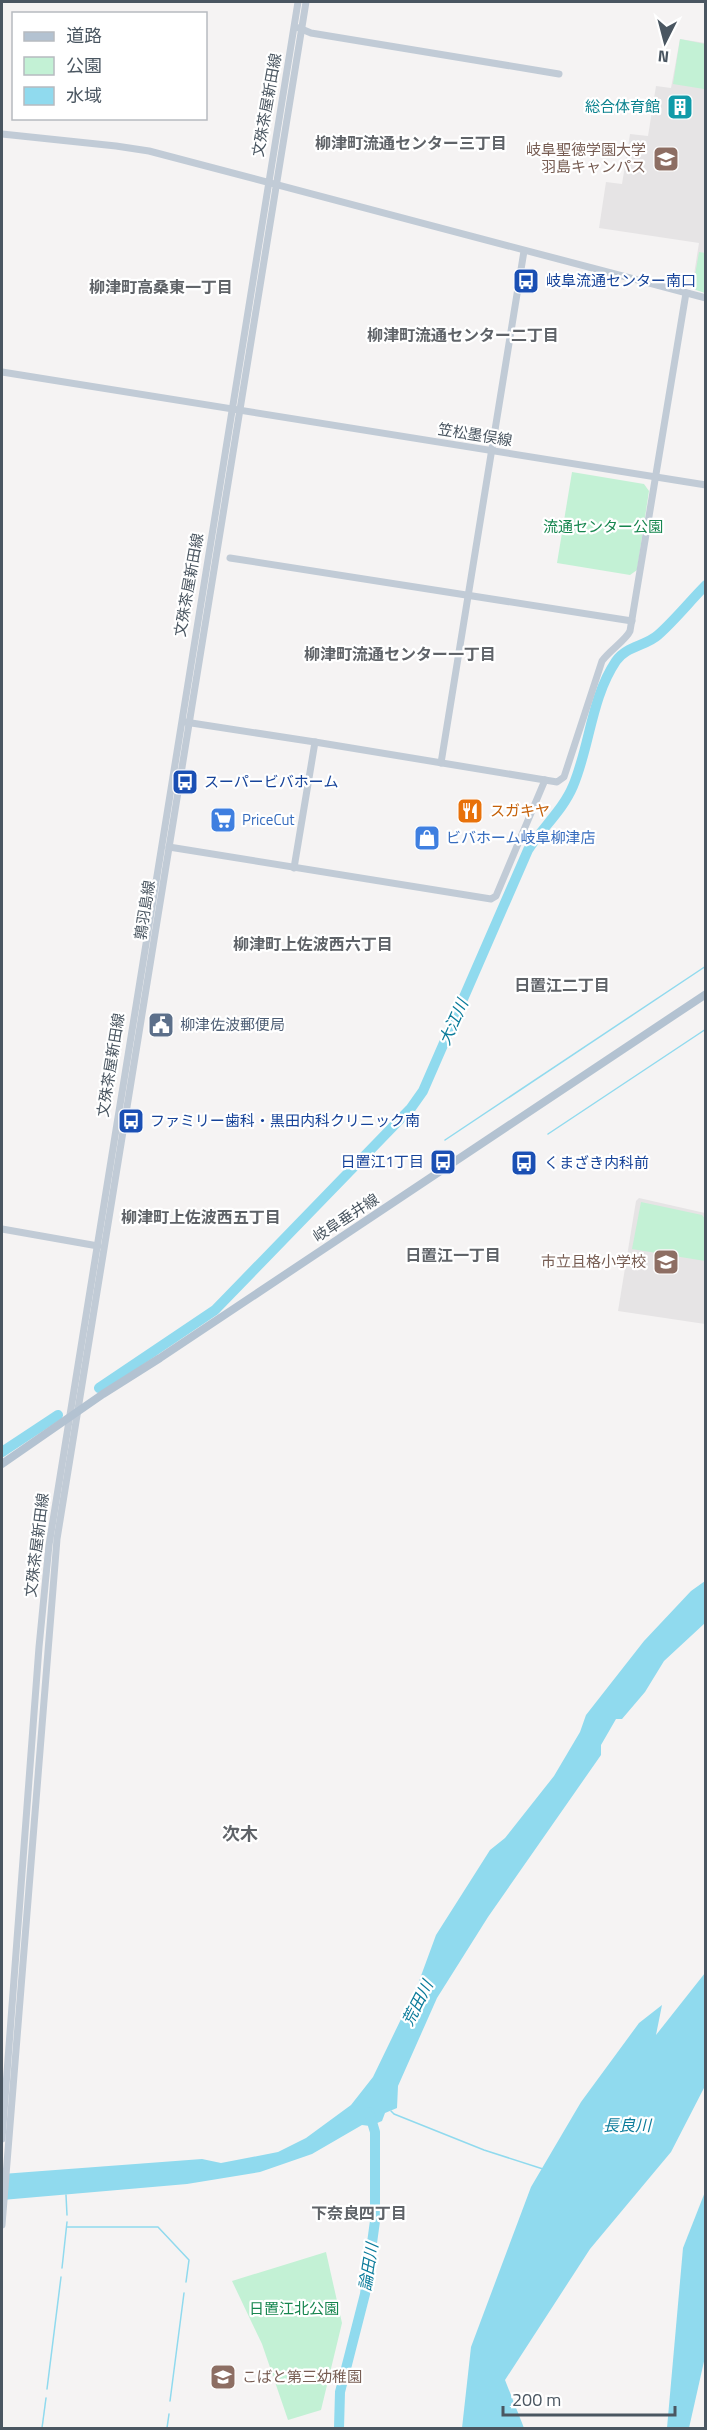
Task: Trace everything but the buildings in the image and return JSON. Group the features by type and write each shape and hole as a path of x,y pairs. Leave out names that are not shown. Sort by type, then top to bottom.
{"main road":[{"name":"文殊茶屋新田線","path":"99,1246 180,721 267,183 298,27 298,2"},
{"path":"240,410 276,186 298,27 306,2"},
{"path":"298,27 311,33 560,74"},
{"path":"2,134 131,148 705,298"},
{"path":"441,763 524,251"},
{"path":"180,721 557,782 564,777 602,661 610,650 627,637 632,621 686,293"},
{"name":"笠松墨俣線","path":"2,372 705,485"},
{"name":"鶉羽島線","path":"72,1416 99,1246 169,847 240,410"},
{"path":"230,558 632,621"},
{"path":"294,868 315,742"},
{"path":"169,847 491,899 496,896 545,780"},
{"name":"岐阜垂井線","path":"2,1464 705,994"},
{"path":"2,1229 99,1246"},
{"name":"文殊茶屋新田線","path":"7,2121 7,2053 47,1556 72,1416"},
{"name":"文殊茶屋新田線","path":"2,2221 8,2170 4,2136 17,2054 51,1606 72,1416"}],"shaded area":[{"name":"岐阜聖徳学園大学 羽島キャンパス","path":"680,39 705,43 705,293 692,287 699,243 599,228 606,182 622,184 630,134 648,136 656,86 671,88"},
{"name":"市立且格小学校","path":"639,1198 705,1213 705,1324 618,1311 636,1201"}],"green space":[{"path":"680,39 705,44 704,89 673,84"},
{"path":"699,252 705,253 705,293 693,287"},
{"name":"流通センター公園","path":"572,472 644,484 649,491 637,570 630,575 557,563"},
{"path":"641,1202 702,1215 705,1219 705,1261 632,1249"},
{"name":"日置江北公園","path":"326,2252 342,2323 321,2410 288,2420 262,2344 232,2281"}],"water":[{"name":"荒田川","path":"705,1581 705,1623 664,1661 645,1692 622,1719 616,1719 601,1745 601,1755 488,1917 437,1998 398,2086 397,2108 385,2113 382,2121 370,2126 362,2125 312,2154 260,2172 187,2184 2,2200 2,2174 202,2159 221,2163 278,2152 306,2138 351,2105 373,2077 418,1984 436,1935 490,1850 505,1838 554,1776 580,1732 586,1715 644,1641 691,1591"},
{"name":"長良川","path":"705,1973 705,2086 671,2152 590,2249 505,2380 524,2428 462,2428 471,2347 531,2187 581,2102 639,2023 662,2005 656,2035"},
{"path":"705,2192 705,2357 689,2428 667,2428 683,2248"}],"waterway":[{"name":"大江川","path":"99,1388 215,1310 411,1108 423,1091 528,850 569,795 579,771 596,706 608,675 620,656 658,635 706,585"},
{"path":"445,1140 706,966"},
{"path":"548,1134 706,1029"},
{"name":"大江川","path":"2,1452 58,1415"},
{"path":"391,2111 484,2150 543,2169"},
{"name":"論田川","path":"339,2428 340,2392 365,2294 375,2221 375,2132 369,2112"},
{"path":"66,2195 67,2215"},
{"path":"62,2268 67,2222"},
{"path":"67,2227 158,2227 189,2260 186,2282"},
{"path":"47,2389 61,2277"},
{"path":"170,2401 184,2293"},
{"path":"42,2428 46,2398"},
{"path":"167,2428 169,2414"}],"place":[{"name":"総合体育館","path":"680,107"},
{"name":"岐阜聖徳学園大学 羽島キャンパス","path":"666,159"},
{"name":"岐阜流通センター南口","path":"526,281"},
{"name":"スーパービバホーム","path":"185,782"},
{"name":"スガキヤ","path":"470,811"},
{"name":"PriceCut","path":"223,820"},
{"name":"ビバホーム岐阜柳津店","path":"427,838"},
{"name":"柳津佐波郵便局","path":"161,1025"},
{"name":"ファミリー歯科・黒田内科クリニック南","path":"131,1121"},
{"name":"日置江1丁目","path":"443,1162"},
{"name":"くまざき内科前","path":"524,1163"},
{"name":"市立且格小学校","path":"666,1262"},
{"name":"こばと第三幼稚園","path":"223,2377"}],"district":[{"name":"柳津町流通センター三丁目","path":"411,143"},
{"name":"柳津町高桑東一丁目","path":"161,287"},
{"name":"柳津町流通センター二丁目","path":"463,335"},
{"name":"柳津町流通センター一丁目","path":"400,654"},
{"name":"柳津町上佐波西六丁目","path":"313,944"},
{"name":"日置江二丁目","path":"562,985"},
{"name":"柳津町上佐波西五丁目","path":"201,1217"},
{"name":"日置江一丁目","path":"453,1255"},
{"name":"次木","path":"240,1834"},
{"name":"下奈良四丁目","path":"359,2213"}]}
